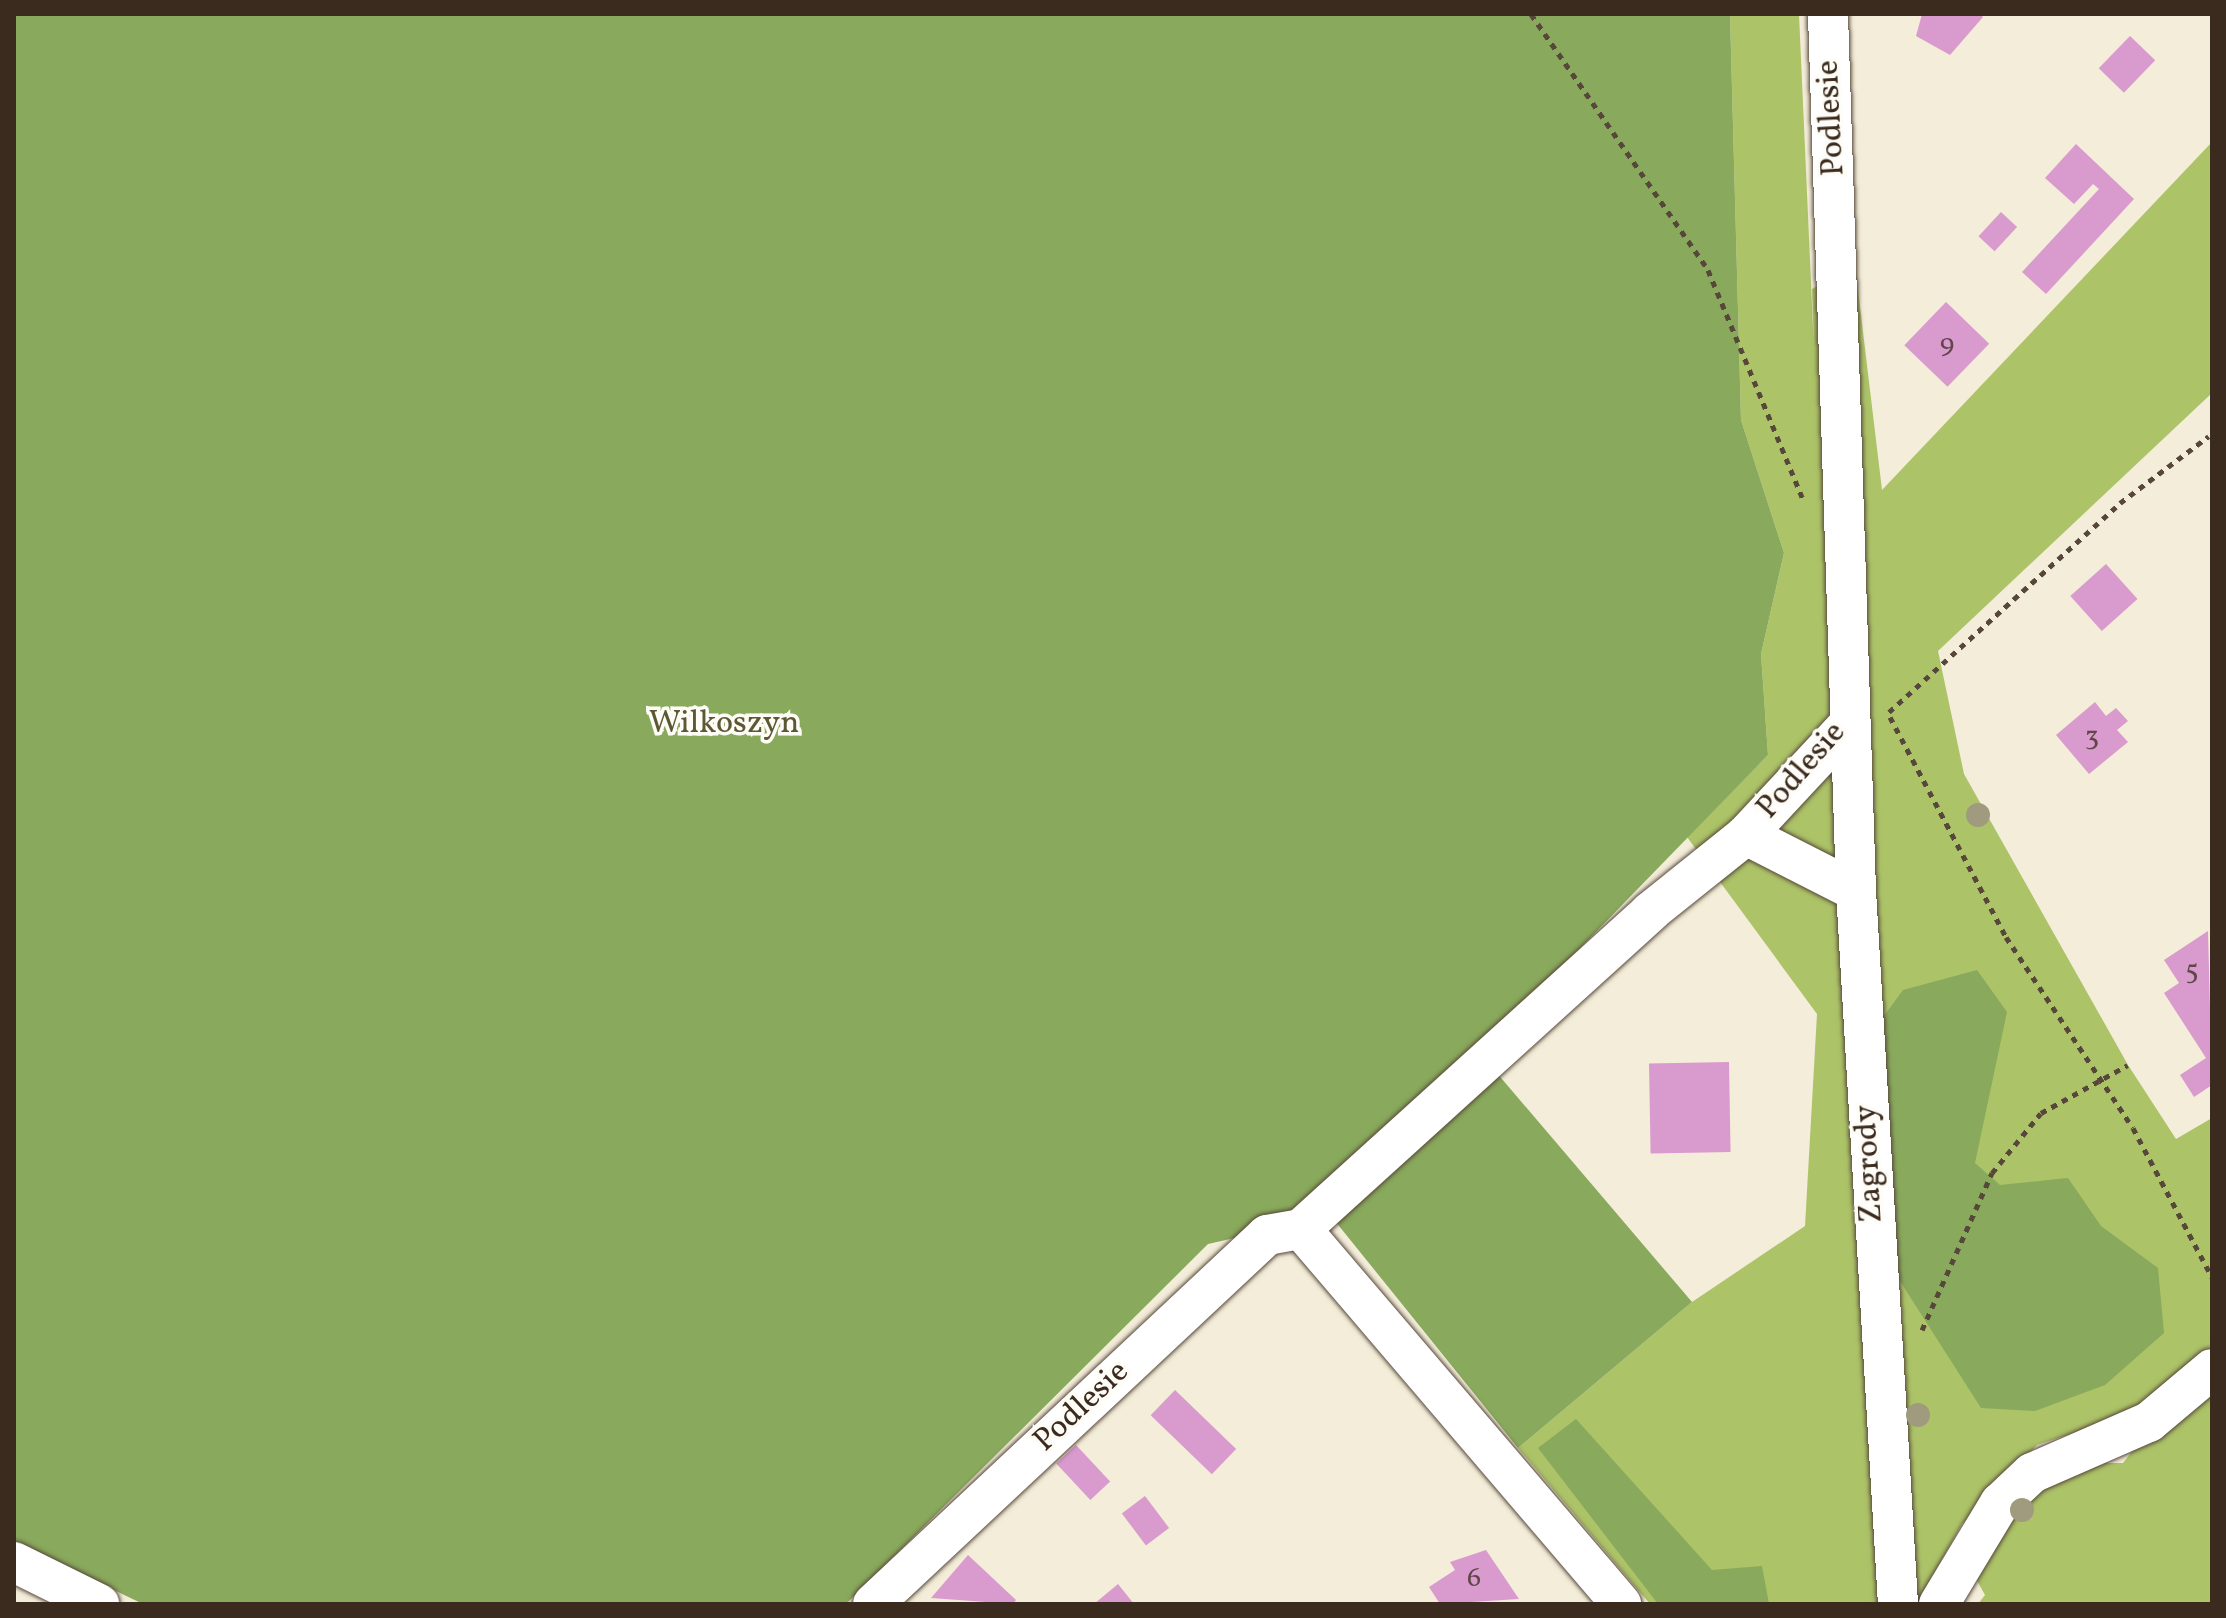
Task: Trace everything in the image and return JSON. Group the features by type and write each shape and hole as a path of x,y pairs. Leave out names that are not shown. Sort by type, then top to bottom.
{"street":[{"name":"Podlesie","path":"873,1604 1267,1235 1301,1229 1650,912 1746,835 1869,718 1828,14"},
{"name":"Zagrody","path":"1869,718 1856,891 1898,1604"},
{"path":"1746,835 1856,891"},
{"path":"1301,1229 1621,1604"},
{"path":"1939,1604 2000,1503 2032,1473 2149,1422 2212,1369"},
{"path":"14,1562 99,1604"}],"path":[{"path":"1531,14 1708,270 1808,507"},
{"path":"2209,436 2120,503 1869,718 2165,1184 2212,1277"},
{"path":"1920,1335 1992,1173 2041,1113 2128,1065"}],"green space":[{"name":"Wilkoszyn","path":"14,14 1730,14 1741,420 1784,553 1761,654 1768,755 1479,1052 1692,1302 1518,1448 1331,1216 1208,1244 846,1604 143,1604 14,1542"},
{"path":"1730,14 1799,14 1814,350 1812,289 1855,265 1882,490 2212,142 2212,393 1938,651 1964,774 2128,1065 2176,1139 2212,1118 2212,1604 1978,1604 1985,1595 1976,1579 2019,1500 2090,1463 2123,1463 2147,1432 2135,1412 2037,1445 1962,1524 1917,1604 1650,1604 1518,1448 1692,1302 1805,1226 1817,1014 1687,837 1768,755 1761,654 1784,553 1741,420"},
{"path":"1977,970 2007,1012 1975,1163 2000,1185 2068,1178 2101,1226 2158,1268 2164,1333 2105,1385 2035,1411 1981,1408 1891,1267 1881,1020 1903,990"},
{"path":"1576,1419 1712,1570 1762,1566 1769,1604 1658,1604 1538,1448"}],"building":[{"path":"1922,14 1980,14 1983,17 1950,55 1916,36"},
{"path":"2130,36 2155,60 2124,93 2099,68"},
{"path":"2076,144 2134,199 2046,294 2022,272 2099,189 2093,184 2074,204 2045,178"},
{"path":"2001,212 2017,227 1995,251 1978,236"},
{"path":"1946,302 1989,344 1947,387 1904,345"},
{"path":"2106,564 2137,599 2102,631 2070,596"},
{"path":"2095,702 2106,716 2116,708 2128,721 2117,730 2128,742 2089,774 2056,735"},
{"path":"2208,931 2212,1085 2194,1097 2180,1075 2206,1058 2164,993 2179,983 2164,960"},
{"path":"1729,1062 1731,1152 1651,1153 1649,1063"},
{"path":"1175,1390 1236,1449 1212,1474 1151,1415"},
{"path":"1076,1445 1110,1482 1090,1500 1056,1463"},
{"path":"1145,1496 1169,1528 1146,1545 1122,1513"},
{"path":"1486,1550 1519,1599 1440,1604 1429,1587 1455,1570 1450,1562"},
{"path":"968,1555 1016,1600 1013,1604 931,1598"},
{"path":"1118,1584 1134,1604 1094,1604"}]}
